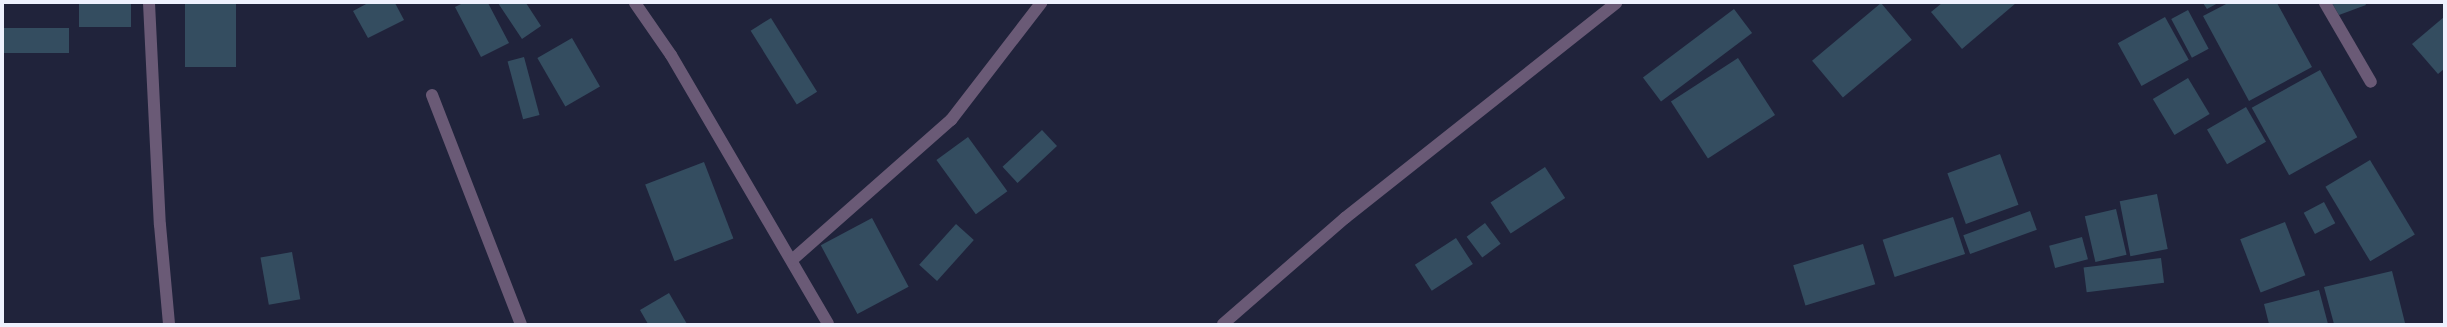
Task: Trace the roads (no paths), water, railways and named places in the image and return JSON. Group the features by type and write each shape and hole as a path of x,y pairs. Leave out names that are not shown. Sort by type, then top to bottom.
{"street":[{"path":"149,3 160,226 169,324"},
{"path":"635,3 671,55 828,324"},
{"path":"792,260 951,120 1041,3"},
{"path":"1223,324 1345,218 1616,3"},
{"path":"2325,3 2371,82"},
{"path":"432,95 521,324"}]}
